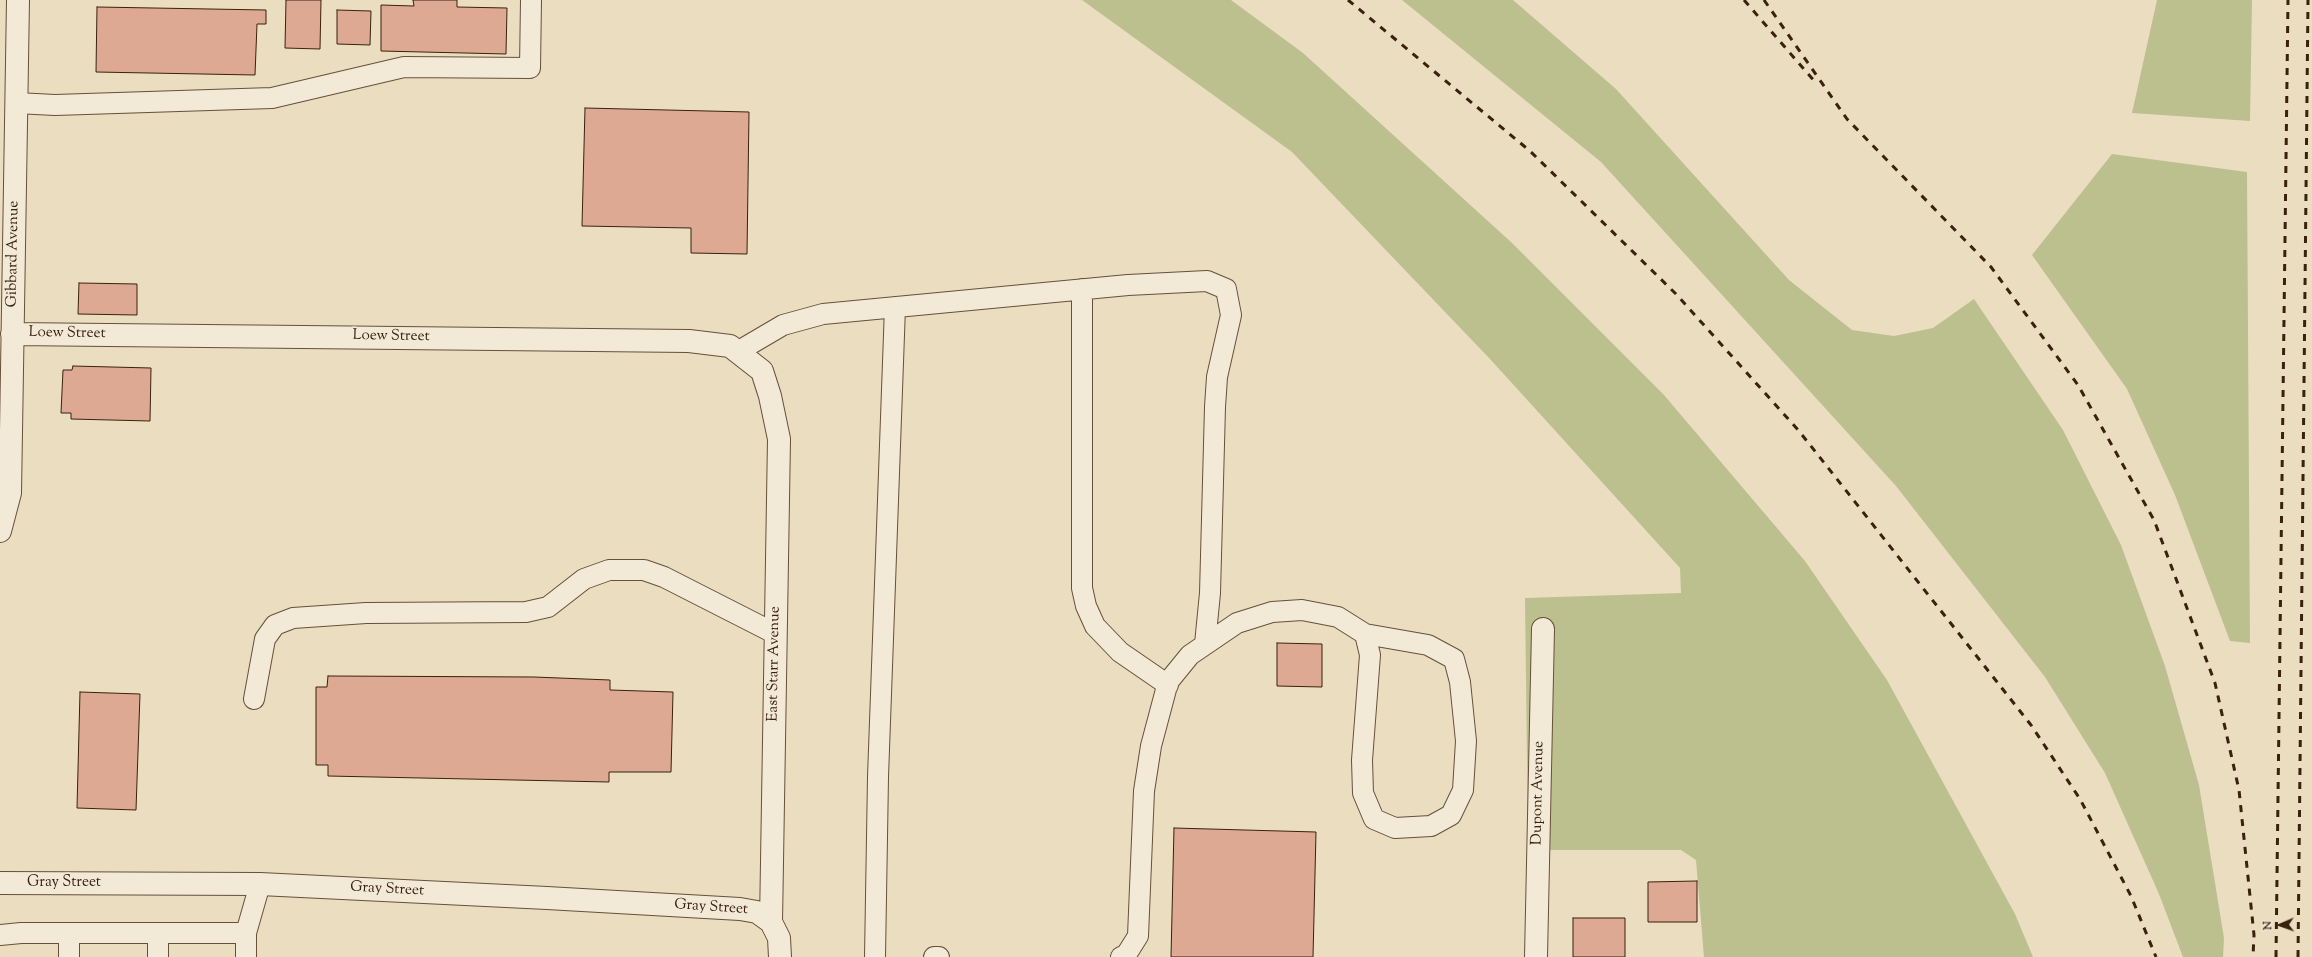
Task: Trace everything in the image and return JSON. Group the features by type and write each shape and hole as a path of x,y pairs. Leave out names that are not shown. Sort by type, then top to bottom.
{"street":[{"name":"Gibbard Avenue","path":"0,531 10,493 12,334 6,281 16,103 18,0"},
{"name":"Loew Street","path":"12,334 689,340 730,346 762,371"},
{"name":"East Starr Avenue","path":"762,371 770,396 779,439 771,922 779,938 780,957"},
{"name":"Dupont Avenue","path":"1536,957 1543,629"},
{"name":"Gray Street","path":"0,882 260,884 740,909 757,912 771,922"}],"lane":[{"path":"16,103 54,105 272,98 404,67 530,68 531,0"},
{"path":"737,352 783,325 823,314 1082,289 1207,280 1226,289 1231,315 1218,377 1215,407 1210,593 1205,644"},
{"path":"1082,289 1082,588 1086,606 1094,626 1120,652 1168,685"},
{"path":"875,957 879,754 895,307"},
{"path":"254,699 265,639 275,625 293,618 366,613 526,612 548,607 584,579 609,570 644,570 664,577 776,634"},
{"path":"1120,957 1126,955 1138,936 1144,791 1152,746 1168,685 1190,655 1237,622 1272,612 1302,610 1338,617 1365,634 1428,645 1454,660 1460,682 1466,741 1463,790 1451,815 1431,826 1395,828 1374,819 1362,793 1362,760 1370,654 1365,634"},
{"path":"246,957 246,932 260,884"},
{"path":"0,935 21,932 246,932"},
{"path":"158,932 158,957"},
{"path":"69,933 69,957"},
{"path":"934,957 939,957"}],"green space":[{"path":"1082,0 1231,0 1303,53 1511,242 1664,395 1805,561 1887,680 2015,914 2033,957 1704,957 1696,860 1681,850 1551,850 1528,842 1525,598 1681,593 1680,568 1490,359 1292,152"},
{"path":"1402,0 1513,0 1616,89 1789,280 1852,330 1894,336 1933,328 1974,299 2063,430 2121,545 2165,666 2199,785 2224,938 2223,957 2183,957 2159,894 2105,773 2045,677 1896,486 1601,162"},
{"path":"2157,0 2252,0 2250,121 2132,113"},
{"path":"2112,154 2247,172 2250,643 2230,641 2175,495 2127,389 2032,255"}],"building":[{"path":"286,0 321,0 320,49 285,48"},
{"path":"413,0 457,0 457,7 507,8 506,54 381,51 381,5 414,6"},
{"path":"97,7 266,10 266,24 257,24 255,75 96,72"},
{"path":"337,10 371,11 370,45 337,44"},
{"path":"585,108 749,112 747,254 691,253 691,228 582,226"},
{"path":"79,283 137,284 137,315 78,314"},
{"path":"73,366 151,368 150,421 71,419 71,413 61,413 63,370 72,370"},
{"path":"1277,643 1322,644 1322,687 1277,686"},
{"path":"328,676 534,677 610,680 610,690 673,692 671,772 609,772 609,782 328,776 328,765 316,765 316,687 327,687"},
{"path":"80,692 140,694 136,810 77,808"},
{"path":"1174,828 1316,832 1313,957 1171,957"},
{"path":"1697,881 1697,922 1648,922 1648,882"},
{"path":"1573,918 1625,918 1625,957 1573,957"}],"railway":[{"path":"1348,0 1530,151 1676,294 1799,431 2031,725 2080,799 2131,896 2156,957"},
{"path":"1744,0 1816,83"},
{"path":"1764,0 1847,119 1991,267 2078,385 2154,520 2215,683 2239,790 2254,935 2253,957"},
{"path":"2276,957 2288,0"},
{"path":"2298,957 2308,0"}]}
